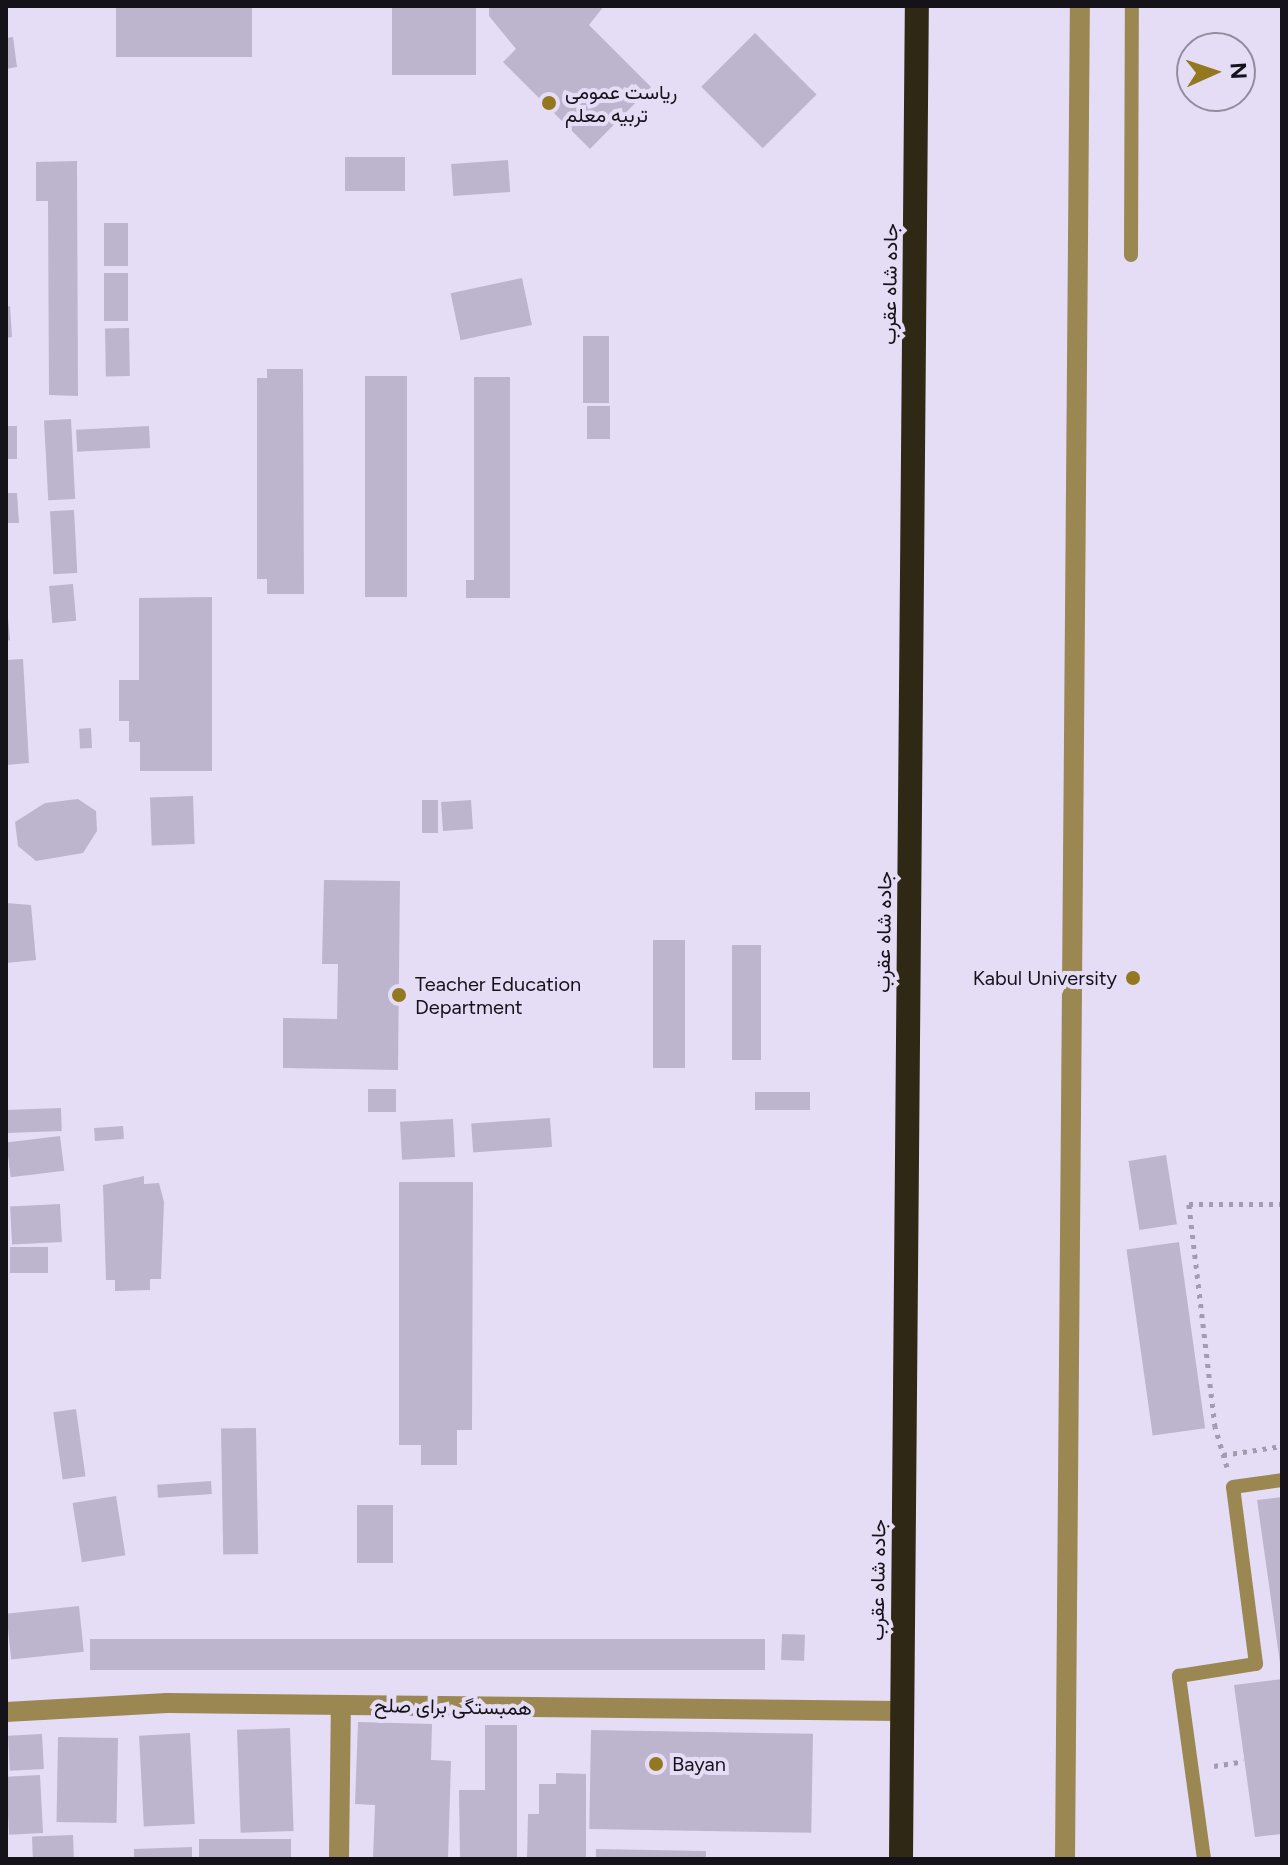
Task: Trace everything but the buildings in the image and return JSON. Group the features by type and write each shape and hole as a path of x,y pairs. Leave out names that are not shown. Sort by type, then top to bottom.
{"highway":[{"name":"جاده شاه عقرب","path":"901,1859 917,6"}],"street":[{"path":"1065,1859 1080,6"},
{"name":"همبستگی برای صلح","path":"6,1712 167,1703 901,1711"},
{"path":"339,1859 341,1706"}],"lane":[{"path":"1131,255 1132,6"},
{"path":"1204,1859 1179,1676 1256,1664 1233,1487 1282,1480"}],"path":[{"path":"1233,1487 1223,1455 1189,1204 1282,1204"},
{"path":"1223,1455 1282,1446"}],"place":[{"name":"ریاست عمومی تربیه معلم","path":"549,103"},
{"name":"Kabul University","path":"1133,978"},
{"name":"Teacher Education Department","path":"399,995"},
{"name":"Bayan","path":"656,1764"}]}
